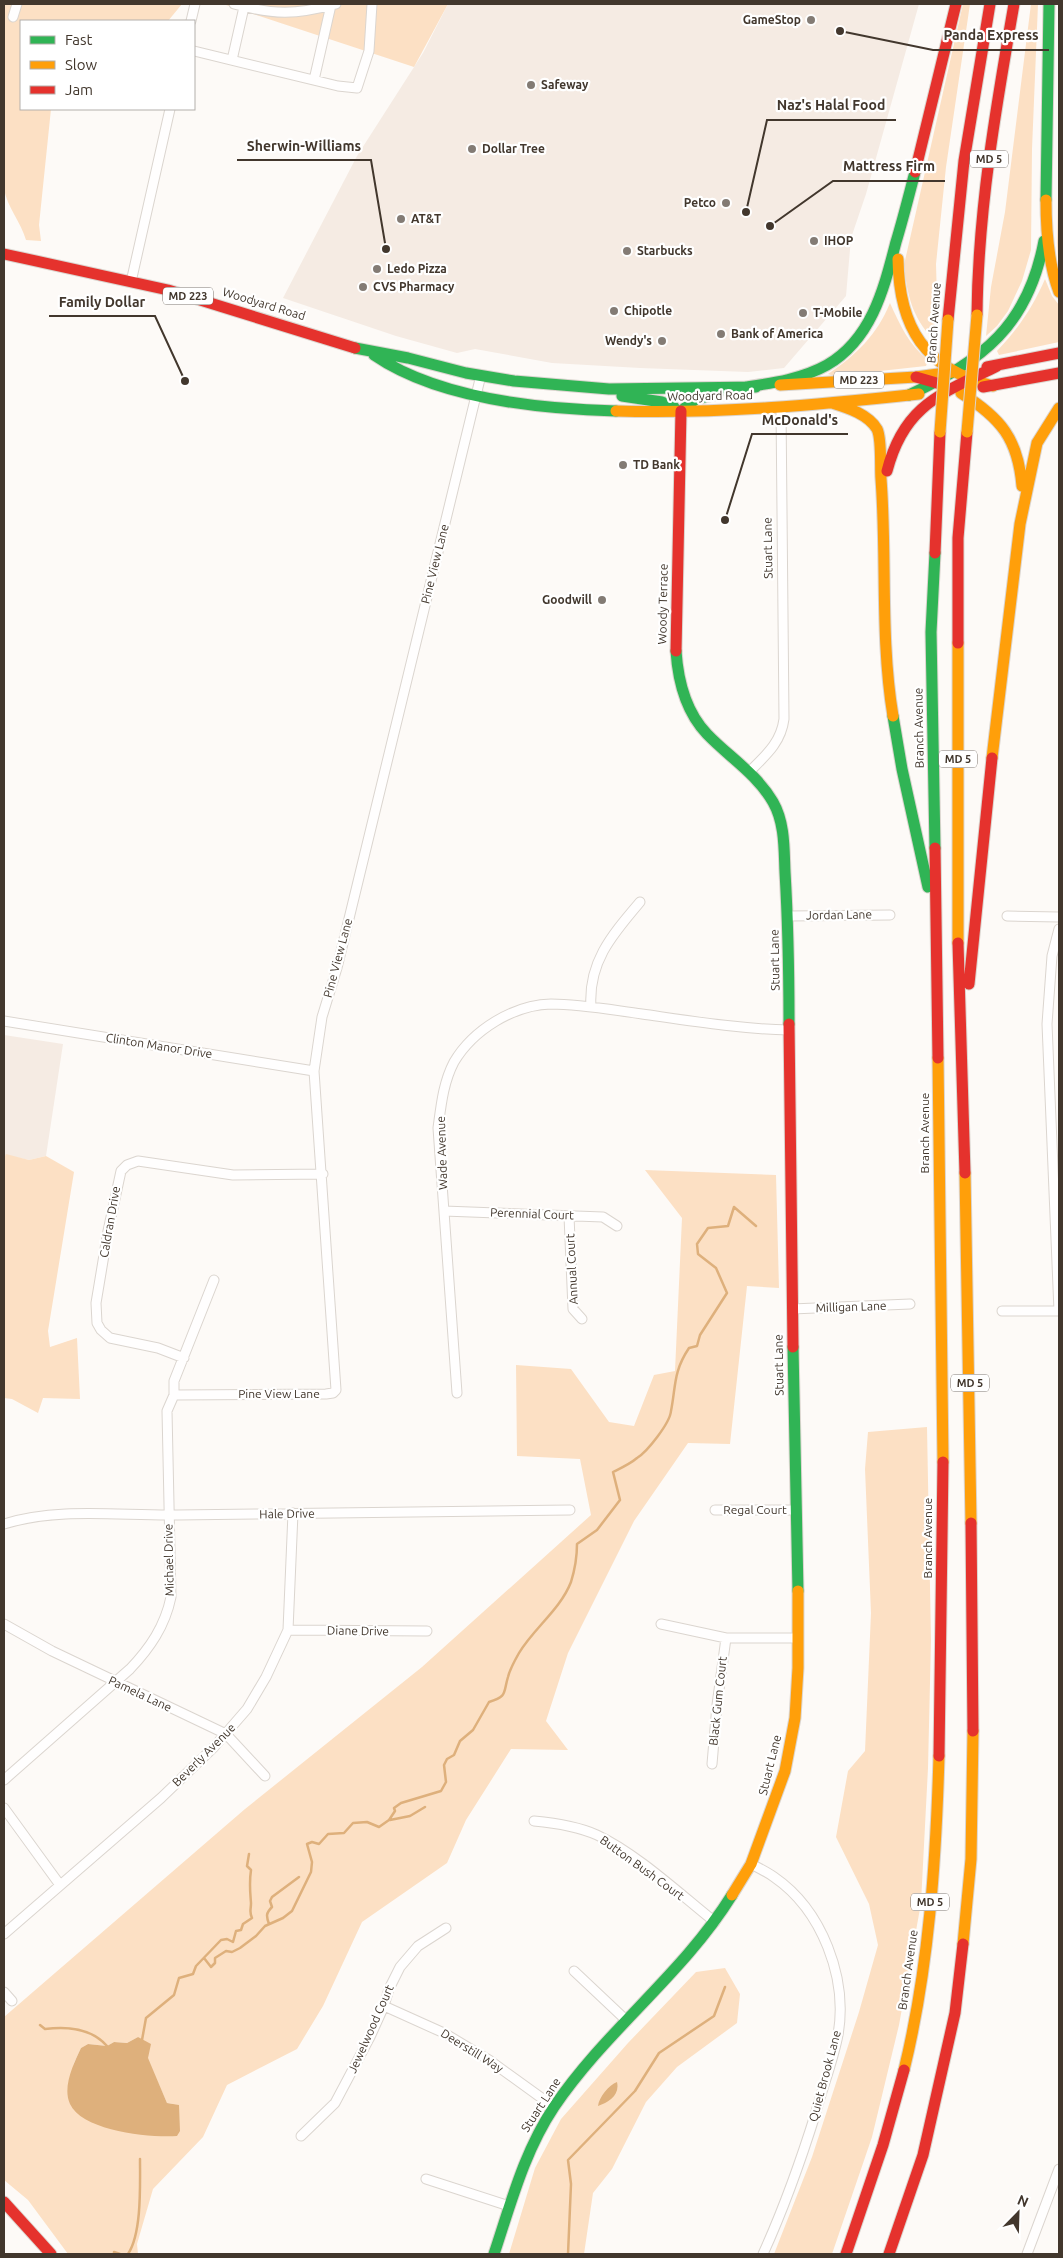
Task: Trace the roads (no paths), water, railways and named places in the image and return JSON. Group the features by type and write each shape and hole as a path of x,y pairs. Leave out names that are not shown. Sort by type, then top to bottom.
{"main road":[{"path":"577,387 662,402 681,411 696,399 746,387 798,378 835,360 850,347 864,331 876,311 901,225 956,4"},
{"name":"Branch Avenue","path":"846,2254 886,2136 912,2035 926,1943 938,1810 942,1669 942,1316 931,632 940,432 952,271 974,82 990,4"},
{"name":"MD 5","path":"889,2254 923,2155 930,2126 954,2013 968,1904 973,1800 971,1456 966,1294 964,1088 958,932 958,538 977,315 976,267 984,196 1014,4"},
{"path":"909,395 953,373 988,348 1012,320 1035,275 1042,252 1046,225 1049,4"},
{"path":"901,225 898,288 902,308 913,330 937,362 968,381 993,386"},
{"path":"1046,225 1052,274 1059,292"},
{"name":"Woodyard Road","path":"4,254 186,295 369,352 408,358 514,381 577,387 664,389 746,387 916,376 953,373 997,366 1059,352"},
{"name":"Woodyard Road","path":"369,352 401,373 476,395 534,406 611,411 780,408 993,386 1059,372"},
{"path":"883,505 888,460 908,419 926,405 951,390 997,366"},
{"path":"916,376 936,382 976,402 996,420 1011,440 1020,460 1024,507"},
{"path":"832,403 869,418 878,431 883,505 888,676 902,769 928,882 936,966"},
{"path":"964,1088 969,964 981,877 986,805 1020,524 1037,443 1059,408"},
{"name":"Woody Terrace","path":"681,411 676,652 681,688 696,720 708,734 749,772"},
{"name":"Stuart Lane","path":"494,2254 526,2156 554,2107 572,2082 687,1957 715,1922 751,1864 785,1771 795,1718 798,1638 788,916 782,824 772,802 749,772"},
{"path":"4,2202 51,2254"}],"street":[{"path":"14,17 17,4"},
{"path":"191,20 195,4"},
{"path":"234,4 285,14 333,4 314,80"},
{"path":"195,51 352,89 359,85 369,51 372,4"},
{"path":"232,60 244,7"},
{"path":"131,282 170,110"},
{"name":"Pine View Lane","path":"174,1395 326,1394 335,1392 336,1375 323,1174 314,1071 322,1017 337,968 481,375"},
{"name":"Stuart Lane","path":"749,772 774,746 783,729 784,719 780,408"},
{"path":"590,1008 590,992 597,963 609,938 640,902"},
{"name":"Jordan Lane","path":"788,916 890,915"},
{"path":"1007,916 1059,917"},
{"path":"1002,1311 1059,1311 1047,1024 1052,956 1059,929"},
{"name":"Wade Avenue","path":"457,1393 438,1128 442,1094 454,1062 477,1034 510,1013 550,1004 750,1029 789,1030"},
{"name":"Clinton Manor Drive","path":"4,1021 314,1071"},
{"name":"Caldran Drive","path":"184,1358 158,1348 110,1338 97,1324 96,1303 121,1171 127,1165 138,1161 233,1175 323,1174"},
{"name":"Perennial Court","path":"444,1211 603,1217 617,1226"},
{"name":"Annual Court","path":"569,1216 573,1309 582,1319"},
{"name":"Michael Drive","path":"4,1780 130,1669 147,1649 162,1626 171,1597 167,1411 174,1395 174,1381 214,1280"},
{"name":"Milligan Lane","path":"792,1309 910,1304"},
{"name":"Hale Drive","path":"4,1524 19,1519 65,1514 168,1516 570,1510"},
{"name":"Regal Court","path":"715,1510 796,1510"},
{"name":"Beverly Avenue","path":"4,1934 162,1798 238,1722 258,1693 288,1630 293,1514"},
{"name":"Pamela Lane","path":"4,1624 52,1652 226,1734 265,1776"},
{"path":"661,1624 726,1638 798,1638"},
{"name":"Diane Drive","path":"288,1630 427,1631"},
{"name":"Black Gum Court","path":"712,1764 716,1705 726,1638"},
{"path":"4,1808 60,1885"},
{"name":"Button Bush Court","path":"534,1821 563,1824 598,1835 630,1856 715,1922"},
{"name":"Quiet Brook Lane","path":"751,1864 774,1876 789,1889 818,1927 834,1968 839,1990 840,2012 838,2034 812,2125 792,2183 763,2254"},
{"name":"Jewelwood Court","path":"301,2136 335,2103 384,2006 394,1978 410,1955 428,1938 446,1928"},
{"path":"574,1971 627,2021"},
{"path":"4,1992 12,2001"},
{"name":"Deerstill Way","path":"384,2006 444,2033 489,2060 554,2107"},
{"path":"1027,2254 1059,2169"},
{"path":"426,2179 509,2206"}],"waterway":[{"path":"204,1958 211,1967 215,1963 215,1958 226,1951 232,1952 240,1948 256,1936 265,1926 283,1918 292,1911 311,1872 312,1862 307,1844 312,1842 319,1844 328,1834 344,1833 353,1823 367,1822 379,1827 389,1820 395,1811 394,1808 401,1803 441,1791 446,1782 444,1765 447,1759 454,1755 460,1741 473,1730 489,1702 502,1696 510,1671 519,1653 566,1592 574,1572 577,1544 597,1530 620,1500 613,1472 641,1455 667,1423 680,1364 689,1348 697,1346 700,1335 727,1293 716,1268 698,1254 697,1244 708,1228 728,1226 734,1207 756,1226"},
{"path":"390,1820 410,1816 425,1807"},
{"path":"142,2040 146,2018 174,1995 179,1978 193,1974 196,1966 221,1940 227,1939 233,1942 236,1931 241,1930 243,1924 252,1918 250,1912 251,1870 247,1866 249,1854"},
{"path":"269,1924 267,1915 272,1907 270,1901 272,1897 299,1877"},
{"path":"568,2254 571,2184 568,2160 635,2091 659,2053 714,2016 725,1987"},
{"path":"40,2025 45,2029 71,2028 86,2032 94,2035 107,2046"},
{"path":"128,2254 133,2245 138,2221 140,2159"},
{"path":"114,2254 114,2252 120,2254"}],"place":[{"name":"GameStop","path":"811,20"},
{"name":"Panda Express","path":"840,31"},
{"name":"Safeway","path":"531,85"},
{"name":"Dollar Tree","path":"472,149"},
{"name":"Petco","path":"726,203"},
{"name":"Naz's Halal Food","path":"746,212"},
{"name":"AT&T","path":"401,219"},
{"name":"Mattress Firm","path":"770,226"},
{"name":"IHOP","path":"814,241"},
{"name":"Sherwin-Williams","path":"386,249"},
{"name":"Starbucks","path":"627,251"},
{"name":"Ledo Pizza","path":"377,269"},
{"name":"CVS Pharmacy","path":"363,287"},
{"name":"Chipotle","path":"614,311"},
{"name":"T-Mobile","path":"803,313"},
{"name":"Bank of America","path":"721,334"},
{"name":"Wendy's","path":"662,341"},
{"name":"Family Dollar","path":"185,381"},
{"name":"TD Bank","path":"623,465"},
{"name":"McDonald's","path":"725,520"},
{"name":"Goodwill","path":"602,600"}]}
